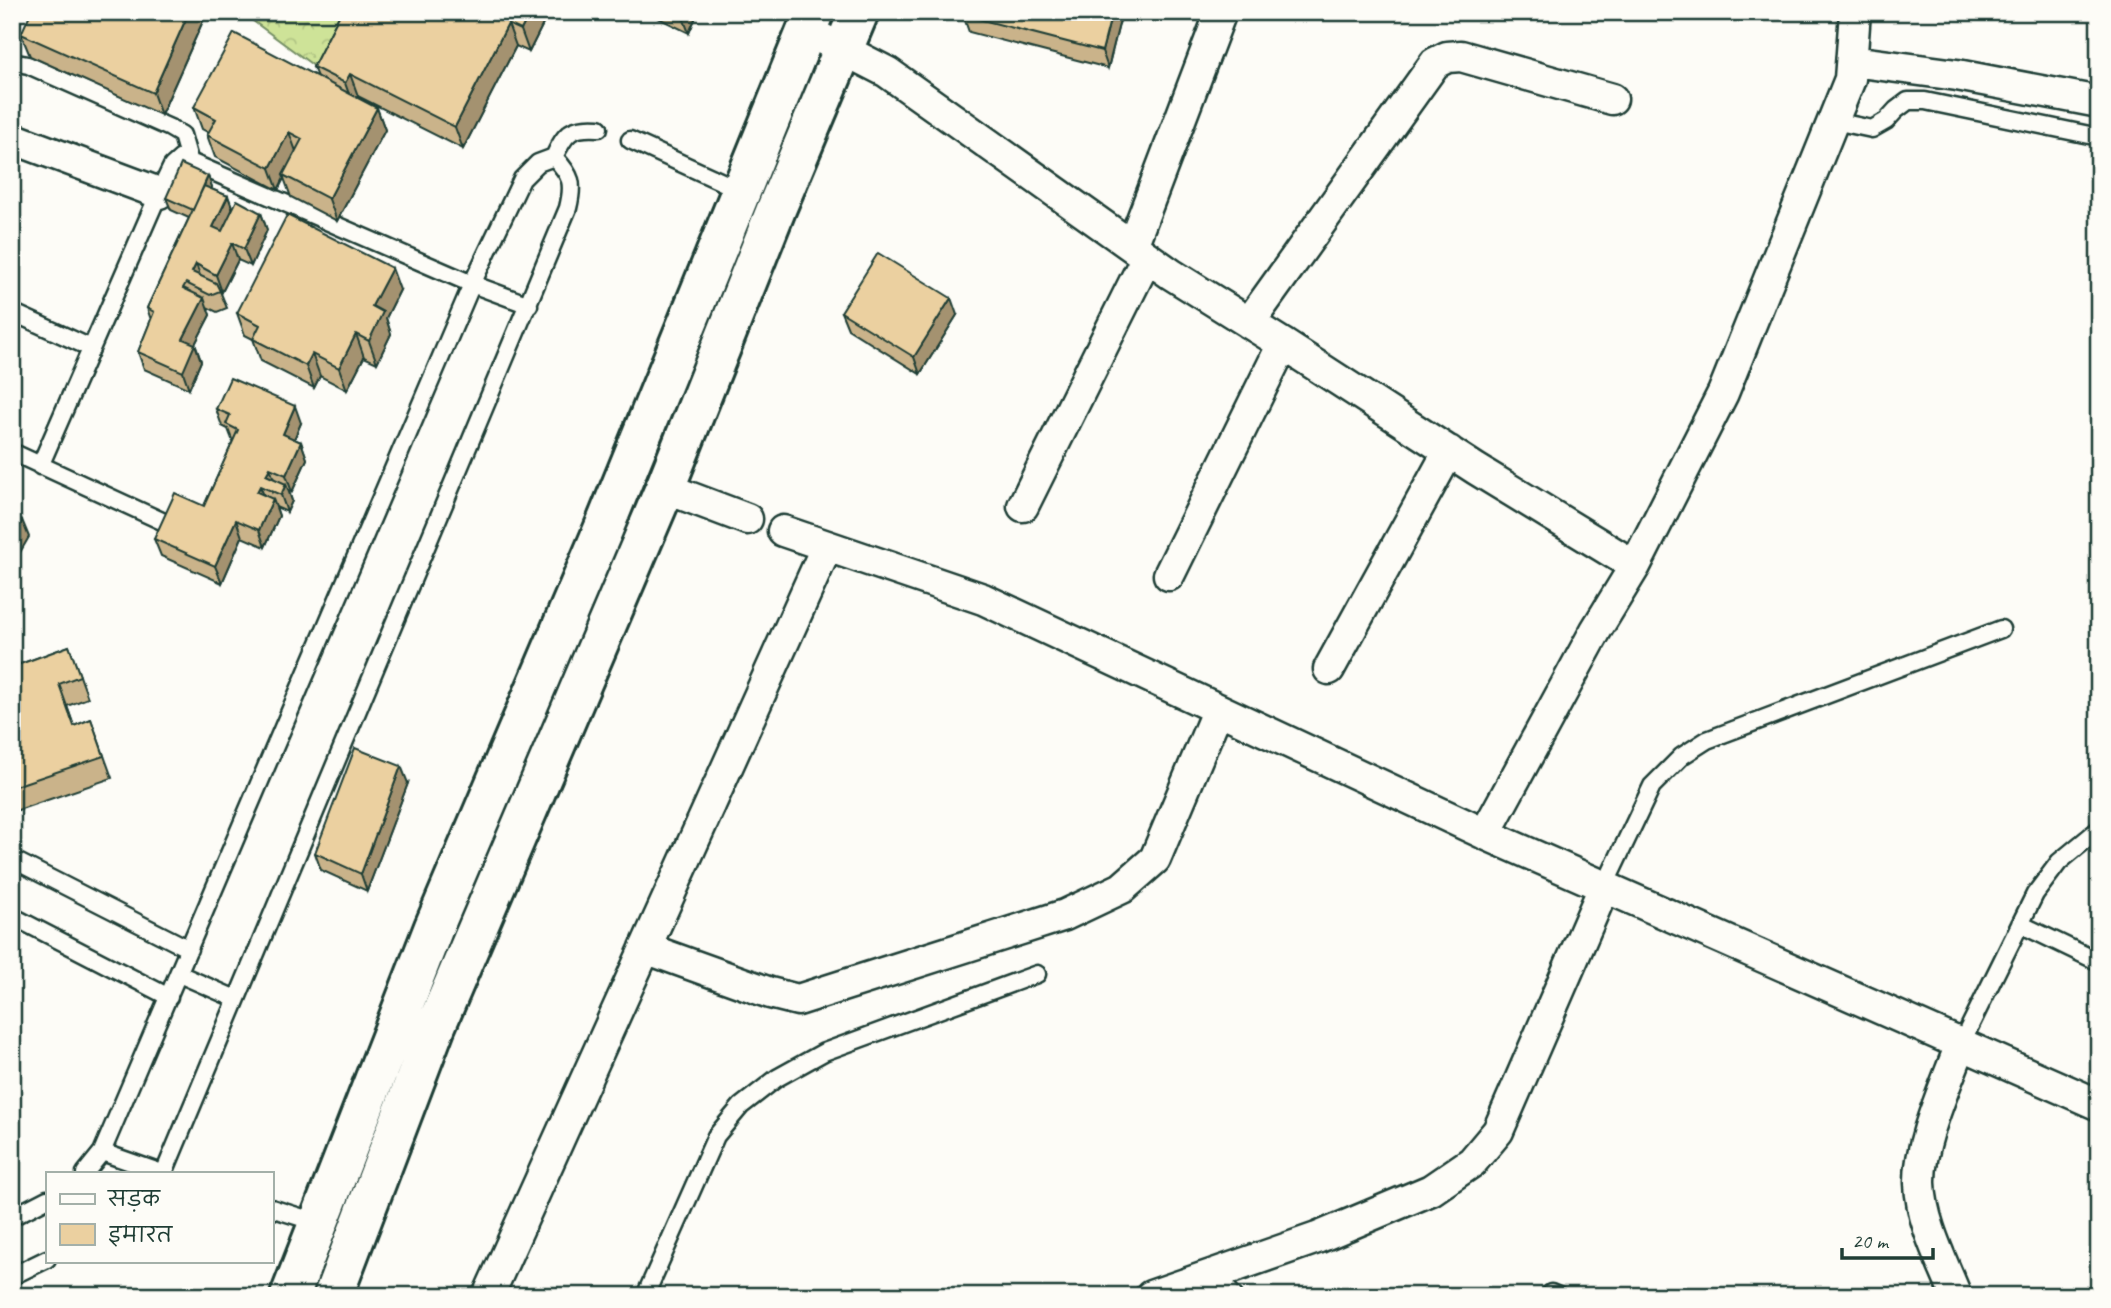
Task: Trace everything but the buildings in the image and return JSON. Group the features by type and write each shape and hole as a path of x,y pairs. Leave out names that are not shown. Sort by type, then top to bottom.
{"main road":[{"path":"290,1296 336,1228 435,1028 665,488 859,12"},
{"path":"335,1295 336,1228 435,927 603,530 811,21"}],"street":[{"path":"1023,506 1139,252 1221,12"},
{"path":"1485,834 1596,630 1636,566 1723,393 1850,79 1855,12"},
{"path":"811,21 844,50 887,72 1139,252 1449,451 1636,566"},
{"path":"1250,323 1435,63 1447,57 1461,56 1612,99"},
{"path":"1852,61 1957,75 2099,102"},
{"path":"12,138 159,193"},
{"path":"1169,575 1283,344"},
{"path":"1329,669 1449,451"},
{"path":"665,488 747,519"},
{"path":"783,531 983,599 1485,834 2099,1105"},
{"path":"488,1296 827,546"},
{"path":"645,948 770,993 798,1000 1065,915 1122,888 1155,859 1218,709"},
{"path":"1152,1296 1317,1238 1430,1189 1472,1162 1498,1131 1605,886"},
{"path":"1956,1296 1927,1223 1920,1183 1926,1142 1961,1044"}],"lane":[{"path":"12,66 17,63 28,65 170,128 182,135 190,163"},
{"path":"1834,121 1872,129 1886,121 1908,101 1925,101 2099,137"},
{"path":"86,1172 102,1152 472,284 522,179 538,163 554,157 564,137 579,127 599,128"},
{"path":"630,140 742,191"},
{"path":"163,1172 568,208 570,173 554,157"},
{"path":"40,466 159,193 173,166 181,158 472,284 529,305"},
{"path":"12,312 91,348"},
{"path":"12,453 164,522"},
{"path":"1605,886 1652,786 1682,756 1707,740 2001,629"},
{"path":"1961,1044 2035,894 2059,862 2086,837 2099,829"},
{"path":"12,859 189,949"},
{"path":"12,916 169,997"},
{"path":"2020,924 2099,962"},
{"path":"178,974 236,999"},
{"path":"645,1296 716,1136 741,1106 777,1078 824,1052 1037,974"},
{"path":"102,1152 160,1172"},
{"path":"12,1217 46,1200"},
{"path":"273,1209 336,1228"},
{"path":"12,1276 46,1259"},
{"path":"1214,1274 1234,1296"}],"green space":[{"path":"241,12 343,12 314,66"}]}
